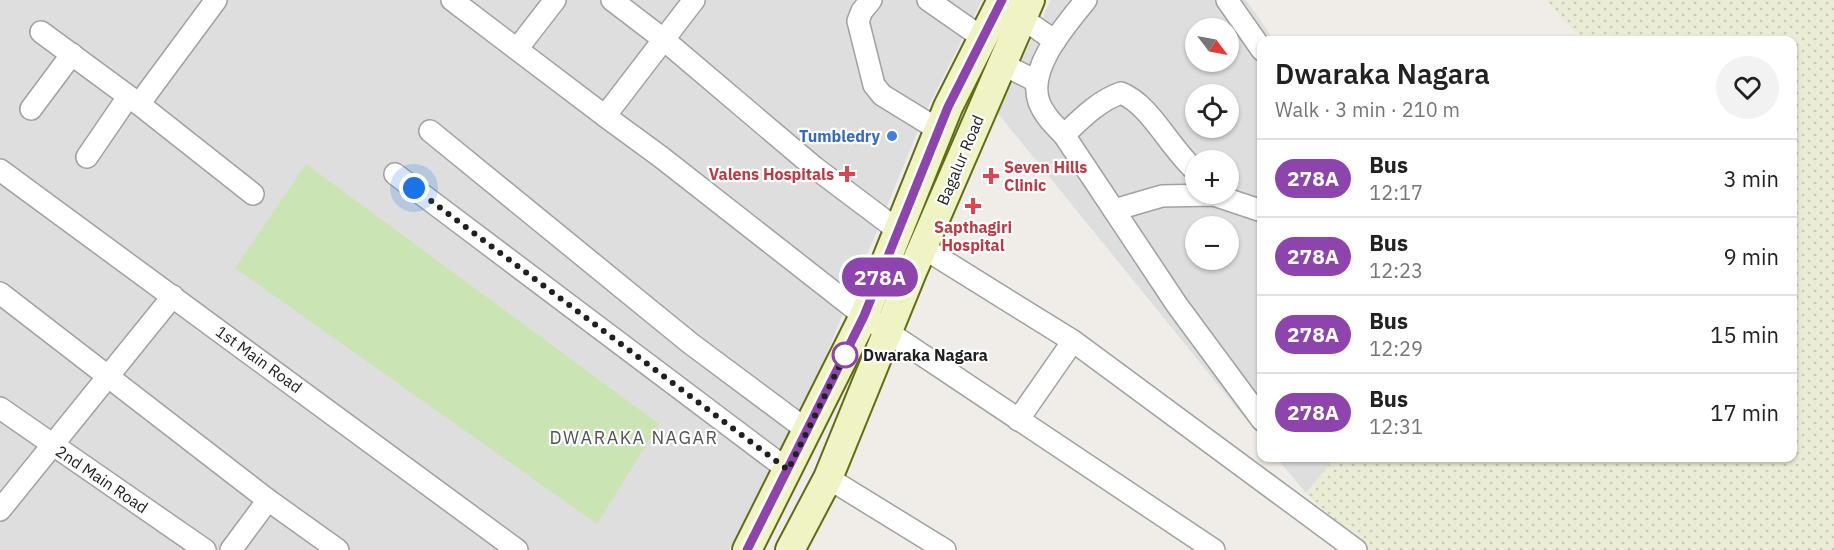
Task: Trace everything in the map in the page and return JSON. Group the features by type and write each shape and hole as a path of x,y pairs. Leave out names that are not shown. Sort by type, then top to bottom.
{"main road":[{"name":"Bagalur Road","path":"747,550 864,316 948,107 984,39 1018,6"},
{"name":"Bagalur Road","path":"790,550 828,478 922,247 1002,64 1018,6"}],"street":[{"path":"87,157 216,0"},
{"path":"452,0 662,157 864,316 1214,550"},
{"path":"517,49 555,0"},
{"path":"612,0 663,39 814,167 898,231"},
{"path":"605,116 694,0"},
{"path":"871,0 862,11 858,21 874,85 882,95 939,130"},
{"path":"928,0 984,39"},
{"path":"1086,0 1055,41 1036,81 1039,101 1047,117 1064,135 1177,305 1257,413"},
{"path":"1227,0 1257,43"},
{"path":"1018,6 1055,41"},
{"path":"41,32 253,194"},
{"path":"31,110 72,54"},
{"path":"1002,64 1036,81"},
{"path":"1064,135 1088,113 1110,97 1121,93 1132,97 1185,162"},
{"path":"430,131 690,343 808,431"},
{"name":"1st Main Road","path":"0,170 517,550"},
{"path":"395,174 788,470"},
{"path":"1239,191 1257,197"},
{"path":"1114,210 1162,196 1214,195 1257,209"},
{"path":"922,247 1073,341 1356,550"},
{"path":"0,293 268,500 338,550"},
{"path":"0,510 173,296"},
{"path":"1018,420 1073,341"},
{"name":"2nd Main Road","path":"0,408 205,550"},
{"path":"828,478 945,550"},
{"path":"231,550 268,500"}],"shaded area":[{"path":"0,0 982,0 926,111 813,387 729,550 0,550"},
{"path":"1051,0 1246,0 1271,36 1257,36 1257,433 996,111"},
{"path":"1280,462 1332,462 1306,493"}],"green space":[{"path":"1546,0 1834,0 1834,550 1363,550 1306,493 1332,462 1797,462 1797,36 1578,36"},
{"path":"306,164 659,424 597,524 235,268"}],"bus line":[{"name":"278A","path":"747,550 864,316 948,107 978,52 1002,0"}],"place":[{"name":"Tumbledry","path":"892,136"},
{"name":"Valens Hospitals","path":"847,174"},
{"name":"Seven Hills Clinic","path":"991,176"},
{"name":"Sapthagiri Hospital","path":"973,206"},
{"name":"Dwaraka Nagara","path":"845,355"}],"district":[{"name":"DWARAKA NAGAR","path":"634,438"}],"route":[{"path":"414,188 788,470 845,355"}]}
